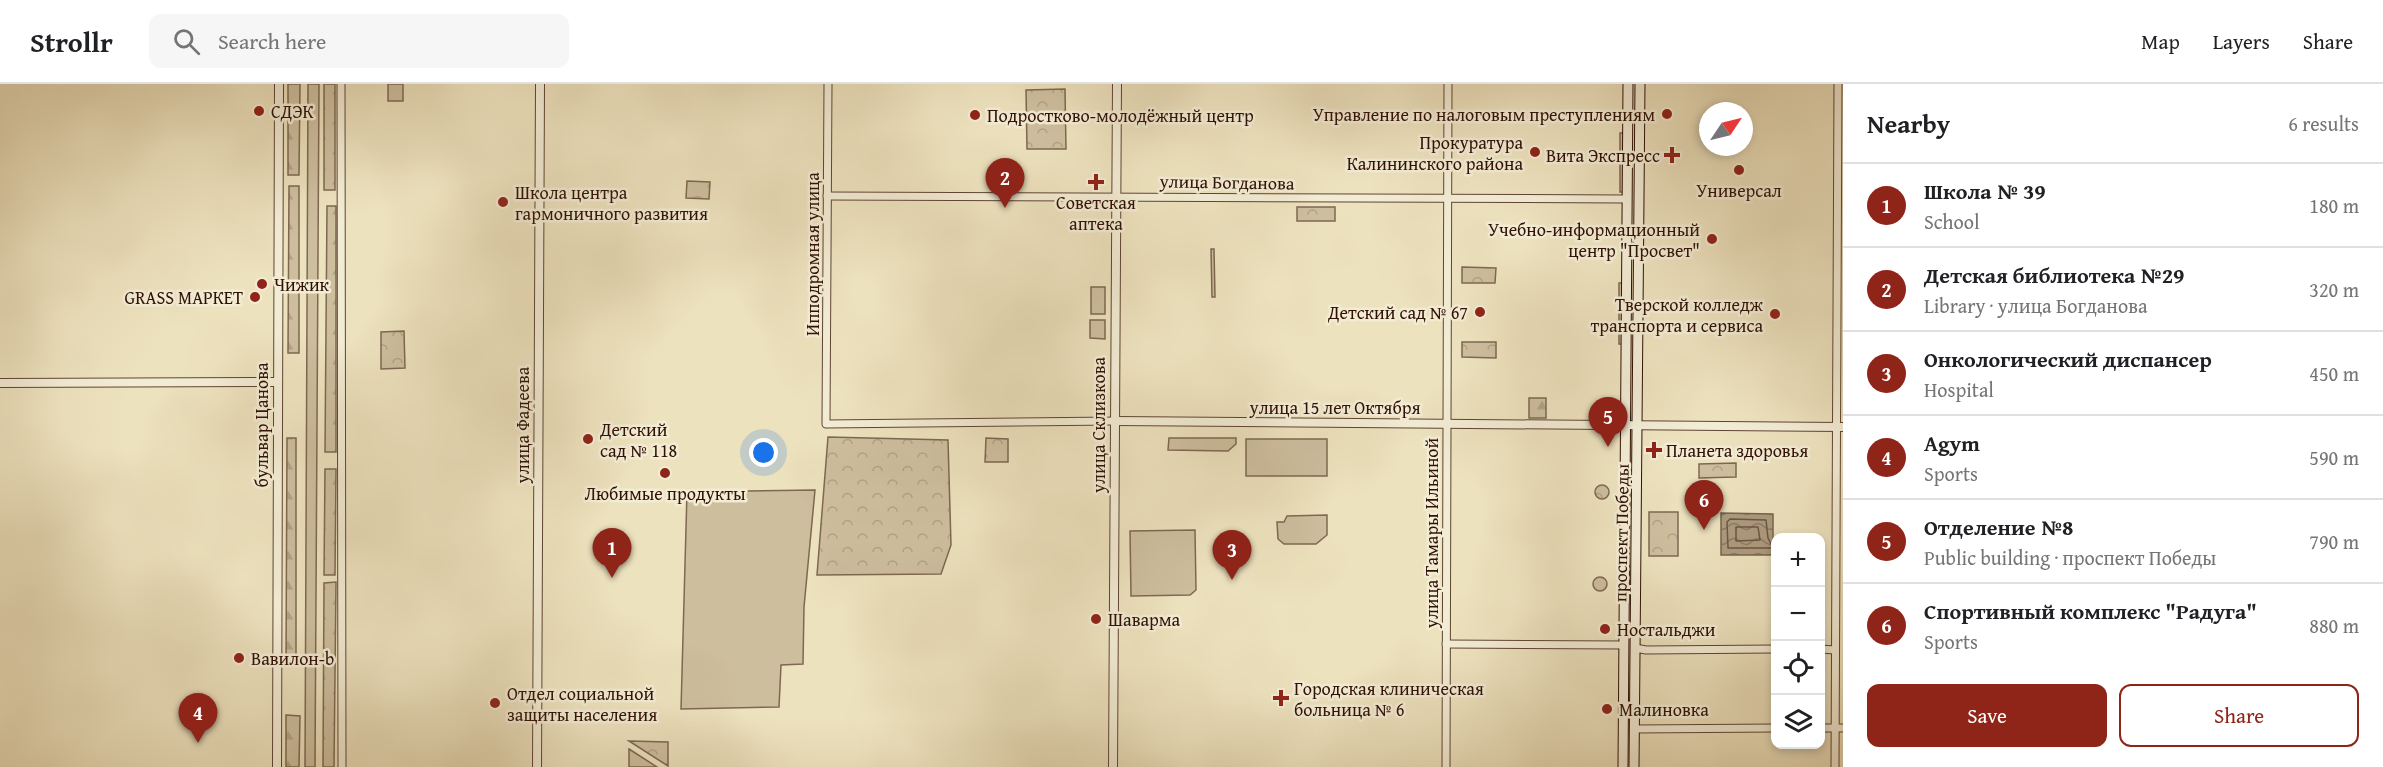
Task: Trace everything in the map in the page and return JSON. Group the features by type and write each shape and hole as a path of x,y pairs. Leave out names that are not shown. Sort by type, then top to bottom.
{"main road":[{"name":"проспект Победы","path":"1623,767 1628,84"},
{"name":"проспект Победы","path":"1634,767 1640,84"}],"street":[{"name":"бульвар Цанова","path":"276,767 279,84"},
{"path":"340,84 342,767"},
{"name":"улица Фадеева","path":"537,767 540,84"},
{"name":"Ипподромная улица","path":"826,424 828,84"},
{"name":"улица Склизкова","path":"1113,767 1117,84"},
{"name":"улица Тамары Ильиной","path":"1446,767 1448,84"},
{"path":"1835,767 1839,728 1835,650 1840,427 1838,84"},
{"name":"улица Богданова","path":"827,196 1627,199"},
{"path":"0,383 278,382"},
{"name":"улица 15 лет Октября","path":"826,424 1115,422 1840,427"},
{"path":"1446,644 1624,645"},
{"path":"1635,648 1646,650 1771,649"},
{"path":"1825,650 1835,650"},
{"path":"1635,729 1771,728"}],"green space":[{"path":"288,84 300,84 299,175 288,175"},
{"path":"308,84 319,84 315,767 305,767"},
{"path":"324,84 335,84 335,190 324,190"},
{"path":"388,84 403,84 403,101 388,101"},
{"path":"1065,89 1066,149 1027,149 1026,90"},
{"path":"1620,133 1625,133 1624,192 1620,192"},
{"path":"687,181 710,182 709,199 686,198"},
{"path":"289,186 299,186 299,353 288,353"},
{"path":"327,206 336,206 336,452 325,452"},
{"path":"1297,207 1335,207 1335,221 1297,221"},
{"path":"1211,249 1214,249 1215,297 1212,297"},
{"path":"1462,267 1496,268 1495,283 1462,283"},
{"path":"1619,283 1624,283 1624,344 1619,344"},
{"path":"1091,287 1105,287 1105,314 1091,314"},
{"path":"1090,320 1105,320 1105,339 1090,338"},
{"path":"404,331 405,368 381,369 381,332"},
{"path":"1462,342 1496,342 1496,358 1462,357"},
{"path":"1529,398 1546,398 1546,418 1529,418"},
{"path":"828,437 948,440 951,545 941,574 817,575"},
{"path":"287,438 296,438 296,662 286,662"},
{"path":"986,438 1008,439 1008,462 985,462"},
{"path":"1169,438 1236,438 1236,444 1228,451 1168,450"},
{"path":"1246,439 1327,439 1327,476 1246,476"},
{"path":"1736,463 1736,477 1699,478 1699,464"},
{"path":"325,469 336,469 335,575 324,575"},
{"path":"1602,485 1607,487 1609,492 1607,497 1602,499 1597,497 1595,492 1597,487"},
{"path":"815,490 804,607 803,664 781,665 779,707 681,709 687,492"},
{"path":"1649,512 1678,512 1678,556 1649,556"},
{"path":"1327,515 1327,535 1316,544 1284,544 1278,539 1277,522 1284,522 1287,516"},
{"path":"1195,530 1196,590 1190,595 1131,596 1130,531"},
{"path":"1600,577 1605,579 1607,584 1605,589 1600,591 1595,589 1593,584 1595,579"},
{"path":"336,582 334,767 323,767 324,583"},
{"path":"286,715 300,716 299,767 286,767"},
{"path":"629,741 668,742 668,766"},
{"path":"629,749 657,767 629,767"}],"water":[{"path":"1721,513 1773,514 1771,555 1721,555"}],"place":[{"name":"СДЭК","path":"259,111"},
{"name":"Управление по налоговым преступлениям","path":"1667,114"},
{"name":"Подростково-молодёжный центр","path":"975,115"},
{"name":"Прокуратура Калининского района","path":"1535,152"},
{"name":"Вита Экспресс","path":"1672,155"},
{"name":"Универсал","path":"1739,170"},
{"name":"Советская аптека","path":"1096,182"},
{"name":"Школа центра гармоничного развития","path":"503,202"},
{"name":"Детская библиотека №29","path":"1005,208"},
{"name":"Учебно-информационный центр \"Просвет\"","path":"1712,239"},
{"name":"Чижик","path":"262,284"},
{"name":"GRASS МАРКЕТ","path":"255,297"},
{"name":"Детский сад № 67","path":"1480,312"},
{"name":"Тверской колледж транспорта и сервиса","path":"1775,314"},
{"name":"Детский сад № 118","path":"588,439"},
{"name":"Отделение №8","path":"1608,447"},
{"name":"Планета здоровья","path":"1654,450"},
{"name":"Любимые продукты","path":"665,473"},
{"name":"Спортивный комплекс \"Радуга\"","path":"1704,530"},
{"name":"Школа № 39","path":"612,578"},
{"name":"Онкологический диспансер","path":"1232,580"},
{"name":"Шаварма","path":"1096,619"},
{"name":"Ностальджи","path":"1605,629"},
{"name":"Вавилон-b","path":"239,658"},
{"name":"Городская клиническая больница № 6","path":"1281,698"},
{"name":"Отдел социальной защиты населения","path":"495,703"},
{"name":"Малиновка","path":"1607,709"},
{"name":"Agym","path":"198,743"}]}
